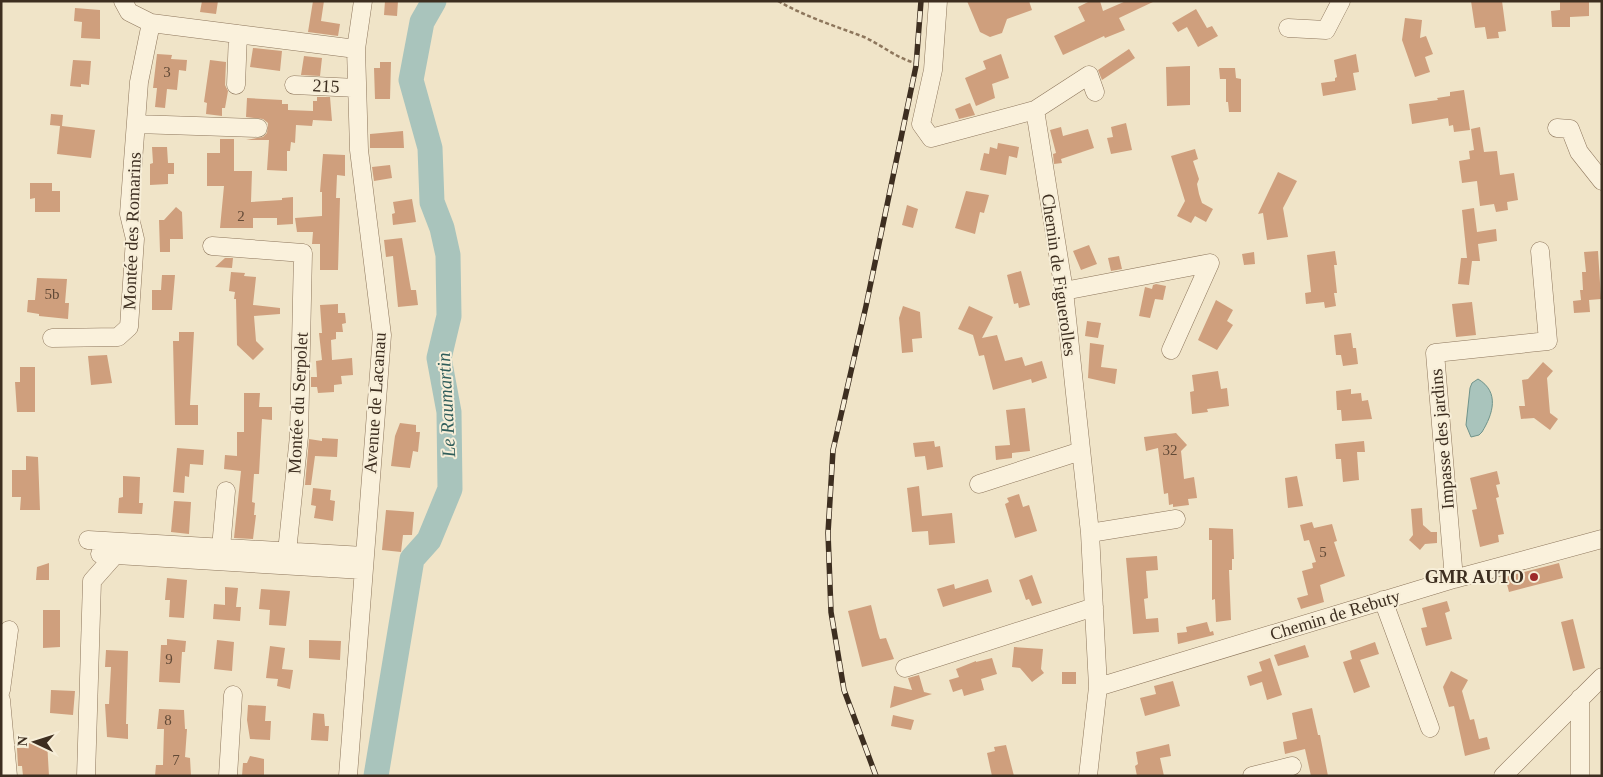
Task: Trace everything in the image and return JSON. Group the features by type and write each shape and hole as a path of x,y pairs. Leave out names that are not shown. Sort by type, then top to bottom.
{"street":[{"path":"123,1 129,12 151,23 356,49"},
{"name":"Avenue de Lacanau","path":"348,776 382,336 359,150 356,49 363,1"},
{"path":"938,1 933,66 921,124 931,138 1035,110 1089,75 1095,92"},
{"path":"1288,28 1326,30 1341,1"},
{"name":"Montée des Romarins","path":"52,338 118,337 129,327 135,239 124,213 136,124 138,82 151,23"},
{"path":"236,85 238,34"},
{"name":"215","path":"294,85 357,88"},
{"name":"Chemin de Figuerolles","path":"1035,110 1064,291 1090,533 1098,687 1088,776"},
{"path":"136,124 258,128"},
{"path":"1557,128 1570,129 1579,152 1602,181"},
{"name":"Montée du Serpolet","path":"212,246 303,253 299,436 287,552"},
{"name":"Impasse des jardins","path":"1454,579 1435,353 1548,341 1540,251"},
{"path":"1064,291 1210,263 1171,350"},
{"path":"979,484 1081,451"},
{"path":"221,548 226,491"},
{"path":"1090,533 1176,519"},
{"name":"Chemin de Rebuty","path":"1098,687 1454,579 1602,539"},
{"path":"88,540 287,552 364,563"},
{"path":"86,776 92,581 107,555 364,563"},
{"path":"1383,600 1430,728"},
{"path":"906,668 1094,607"},
{"path":"1,690 9,630"},
{"path":"1504,776 1602,677"},
{"path":"228,776 233,695"},
{"path":"1580,698 1580,776"},
{"path":"1,700 8,776"},
{"path":"76,776 88,728"},
{"path":"1252,776 1292,766"},
{"path":"1,772 4,776"}],"path":[{"path":"778,1 818,21 865,38 884,47 897,57 933,66"}],"water":[{"path":"1478,379 1489,390 1492,404 1489,418 1482,432 1471,437 1466,425 1470,388 1472,383"}],"building":[{"path":"202,1 218,1 216,14 200,12"},
{"path":"313,1 324,1 321,21 340,24 338,36 308,32"},
{"path":"385,1 398,1 397,16 384,15"},
{"path":"967,1 1029,1 1032,10 1007,19 1002,33 990,37 980,32"},
{"path":"1090,1 1100,1 1103,11 1126,1 1155,1 1119,18 1125,30 1105,38 1104,36 1063,55 1054,36 1085,21 1078,7"},
{"path":"1471,1 1502,1 1506,31 1498,32 1499,38 1487,39 1485,27 1475,28"},
{"path":"1560,1 1589,1 1589,16 1570,17 1570,27 1552,27 1551,11 1560,10"},
{"path":"75,8 100,10 100,39 81,38 82,22 74,21"},
{"path":"1196,9 1207,28 1212,26 1218,36 1198,47 1187,27 1178,32 1172,23"},
{"path":"1405,18 1422,20 1420,38 1426,36 1433,54 1425,57 1430,72 1415,77 1402,40"},
{"path":"253,48 282,51 280,71 250,67"},
{"path":"1129,49 1135,58 1102,80 1098,70"},
{"path":"157,54 172,55 171,59 187,60 186,71 179,70 177,90 167,89 165,108 155,107 157,88 153,88"},
{"path":"1001,54 1009,78 992,84 995,98 976,106 965,78 986,69 983,61"},
{"path":"1356,54 1359,72 1353,73 1356,90 1323,96 1321,83 1335,81 1337,77 1334,60"},
{"path":"304,56 322,58 320,76 301,75"},
{"path":"73,60 91,61 89,85 81,84 81,87 70,86"},
{"path":"210,60 226,62 225,85 228,91 225,108 222,108 222,116 206,114 207,103 204,102"},
{"path":"380,62 391,62 390,99 375,99 374,68 380,68"},
{"path":"1190,66 1190,105 1167,106 1166,67"},
{"path":"1219,68 1235,68 1236,78 1241,79 1241,112 1229,112 1228,102 1226,102 1226,79 1220,79"},
{"path":"1464,90 1470,130 1454,132 1453,125 1449,126 1448,118 1412,124 1409,104 1438,100 1437,98 1450,96 1450,92"},
{"path":"317,97 330,97 332,121 313,120 312,126 296,125 295,143 291,142 290,151 287,151 287,171 267,170 269,140 246,140 263,137 267,133 268,123 263,119 246,117 247,98 282,100 282,104 288,104 288,110 313,111 313,101 317,101"},
{"path":"970,103 975,115 959,119 955,109"},
{"path":"51,114 63,115 62,126 95,130 91,158 57,154 60,126 50,125"},
{"path":"1126,123 1132,150 1111,154 1107,138 1113,137 1111,127"},
{"path":"1061,127 1063,136 1088,129 1094,148 1061,159 1062,163 1054,164 1053,154 1056,153 1050,130"},
{"path":"1480,127 1484,152 1497,151 1500,175 1514,173 1518,200 1507,202 1508,210 1496,212 1494,204 1480,206 1477,181 1462,183 1459,161 1470,159 1469,151 1474,150 1471,129"},
{"path":"403,131 404,148 370,148 370,134"},
{"path":"220,139 234,139 234,171 252,171 251,202 282,200 282,198 293,197 293,224 277,225 277,218 253,218 253,228 220,228 224,186 207,186 207,153 220,153"},
{"path":"998,143 1019,147 1017,158 1009,156 1006,175 980,170 984,153 989,154 990,147 997,149"},
{"path":"152,147 167,147 168,163 174,163 174,174 168,174 168,184 150,185 150,164 153,163"},
{"path":"1195,149 1198,159 1193,161 1199,179 1197,184 1199,194 1202,203 1213,209 1206,222 1195,216 1191,223 1177,216 1185,201 1171,156"},
{"path":"323,154 345,155 345,176 337,175 336,198 340,198 338,270 320,270 320,244 312,244 313,232 297,232 295,218 322,216 322,192 320,192"},
{"path":"390,165 392,178 374,181 372,167"},
{"path":"1278,172 1297,181 1283,208 1288,237 1267,240 1263,213 1258,214"},
{"path":"30,183 52,183 52,191 60,191 60,212 35,212 35,198 30,199"},
{"path":"966,191 989,195 984,213 980,212 975,234 955,228"},
{"path":"412,199 416,222 393,225 392,214 395,213 393,202"},
{"path":"907,205 918,209 913,228 902,225"},
{"path":"176,207 182,212 183,239 170,239 170,252 160,252 159,220 164,220"},
{"path":"1474,208 1477,232 1496,229 1497,241 1478,244 1480,261 1472,261 1469,285 1458,284 1461,258 1467,258 1462,210"},
{"path":"402,238 411,290 416,290 418,305 398,307 393,256 386,257 384,240"},
{"path":"1089,245 1097,264 1081,270 1073,251"},
{"path":"1335,251 1337,265 1334,265 1337,293 1334,293 1336,306 1325,308 1324,302 1306,304 1305,293 1311,292 1307,255"},
{"path":"1598,251 1601,299 1589,300 1590,312 1574,313 1573,301 1581,300 1580,290 1583,290 1582,272 1586,272 1584,252"},
{"path":"1254,252 1255,264 1244,265 1242,254"},
{"path":"1119,256 1122,269 1111,271 1108,258"},
{"path":"225,258 233,258 232,268 215,267"},
{"path":"1021,271 1030,305 1019,308 1018,303 1014,304 1007,275"},
{"path":"231,272 245,273 244,276 256,277 253,305 280,308 280,314 254,316 256,341 264,349 253,360 237,345 235,292 229,291"},
{"path":"162,275 175,275 172,310 152,310 152,290 161,290"},
{"path":"37,278 67,279 65,303 69,303 68,319 39,316 39,314 27,312 28,300 35,300"},
{"path":"1153,285 1166,286 1163,300 1155,299 1150,318 1139,316 1145,287 1152,289"},
{"path":"1216,300 1233,310 1227,321 1233,325 1217,350 1198,340"},
{"path":"1472,302 1476,335 1456,337 1452,304"},
{"path":"338,304 338,313 345,313 346,323 342,324 343,332 336,332 336,339 331,340 332,360 352,358 353,375 341,376 342,384 334,385 334,392 318,393 317,387 311,387 311,377 317,377 316,361 322,360 319,333 322,333 320,305"},
{"path":"903,306 920,312 922,338 912,339 913,352 902,353 899,318"},
{"path":"969,306 993,317 982,338 997,335 1005,361 1022,357 1025,366 1042,361 1047,378 1032,383 1031,379 993,390 984,355 979,356 973,335 958,329"},
{"path":"1087,321 1101,323 1098,338 1085,336"},
{"path":"179,332 194,332 190,405 198,405 198,425 175,425 173,341 179,341"},
{"path":"1351,333 1353,348 1356,348 1358,364 1343,366 1341,355 1336,355 1334,335"},
{"path":"1090,343 1104,345 1101,367 1117,369 1115,384 1088,378"},
{"path":"107,355 112,383 91,385 88,356"},
{"path":"1543,362 1553,371 1547,378 1550,413 1558,419 1550,430 1534,418 1521,419 1519,406 1525,406 1522,380 1528,379"},
{"path":"20,367 35,367 35,412 17,412 15,382 20,382"},
{"path":"1218,371 1221,389 1227,388 1229,406 1207,409 1208,412 1192,414 1190,392 1194,391 1192,375"},
{"path":"1351,389 1351,394 1361,393 1362,401 1368,400 1372,419 1342,421 1341,410 1337,410 1336,391"},
{"path":"244,393 260,393 259,407 272,407 272,420 262,419 259,474 254,474 252,502 255,503 254,515 256,515 253,539 234,538 241,471 224,469 225,455 237,456 237,432 244,432"},
{"path":"1025,408 1030,451 1012,453 1012,458 996,460 995,446 1010,445 1006,410"},
{"path":"400,423 416,425 416,432 420,432 418,452 413,451 410,468 391,466 395,436"},
{"path":"1176,433 1187,445 1181,451 1184,479 1194,477 1197,498 1188,499 1189,505 1173,507 1173,504 1169,505 1168,493 1164,494 1158,448 1146,451 1144,437"},
{"path":"322,438 338,439 337,457 315,456 311,485 305,485 309,439 322,441"},
{"path":"934,441 935,447 940,446 943,467 927,470 925,456 915,457 913,443"},
{"path":"1364,441 1365,452 1357,452 1359,480 1343,482 1341,459 1336,459 1335,444"},
{"path":"177,448 204,450 203,465 190,464 189,477 185,476 184,493 173,492"},
{"path":"26,456 38,457 40,510 20,510 21,497 12,497 12,470 26,470"},
{"path":"1497,471 1500,484 1496,485 1499,497 1496,498 1504,534 1498,535 1499,542 1480,547 1472,510 1477,509 1470,478"},
{"path":"123,476 140,477 139,503 143,503 142,514 118,513 119,498 123,497"},
{"path":"1297,476 1303,506 1288,508 1285,478"},
{"path":"919,486 922,516 952,513 955,543 929,545 928,531 912,532 907,488"},
{"path":"313,488 331,490 330,500 335,501 333,521 314,518 316,506 311,505"},
{"path":"1019,494 1023,507 1029,505 1037,531 1015,538 1005,504 1009,502 1007,498"},
{"path":"174,501 191,502 189,534 171,532"},
{"path":"1422,508 1423,525 1431,532 1437,532 1437,543 1425,544 1420,550 1409,540 1413,535 1411,509"},
{"path":"386,510 414,512 412,535 403,535 401,552 382,550"},
{"path":"1312,522 1314,528 1332,524 1337,541 1334,542 1345,576 1320,585 1324,602 1301,609 1297,598 1308,595 1302,571 1313,568 1312,563 1316,562 1309,540 1304,541 1300,525"},
{"path":"1209,528 1233,529 1234,559 1232,559 1232,570 1229,570 1231,620 1216,622 1215,599 1212,600 1212,540 1209,540"},
{"path":"1157,556 1158,570 1146,571 1148,598 1144,599 1146,619 1158,618 1159,632 1133,634 1126,558"},
{"path":"49,563 49,580 36,580 37,567"},
{"name":"GMR AUTO","path":"1559,563 1563,578 1509,592 1505,577"},
{"path":"1032,575 1042,603 1032,606 1029,599 1026,600 1019,580"},
{"path":"167,578 187,580 184,618 169,617 170,600 165,600"},
{"path":"988,579 992,592 943,607 937,589 954,584 955,589"},
{"path":"225,587 238,588 236,607 241,607 240,621 213,619 214,604 225,605"},
{"path":"261,589 290,591 286,626 269,625 270,610 259,609"},
{"path":"1447,601 1450,611 1445,613 1452,639 1426,646 1421,628 1427,627 1422,608"},
{"path":"871,605 880,639 886,638 894,659 862,667 848,611"},
{"path":"43,610 60,610 60,647 43,648"},
{"path":"1573,619 1585,668 1573,671 1561,622"},
{"path":"1207,622 1210,632 1213,631 1214,635 1178,644 1177,633 1187,632 1186,627"},
{"path":"167,639 186,641 185,652 182,652 180,683 159,682 161,645 167,645"},
{"path":"217,640 234,642 232,671 214,669"},
{"path":"309,640 341,641 340,660 309,658"},
{"path":"1375,642 1379,654 1360,660 1370,687 1354,693 1343,662 1352,659 1350,651"},
{"path":"1305,645 1309,657 1278,666 1274,655"},
{"path":"270,646 285,648 282,669 293,670 290,689 277,686 278,679 266,678"},
{"path":"1014,647 1043,649 1041,669 1044,673 1032,682 1020,668 1012,667"},
{"path":"106,650 128,651 126,724 128,724 128,739 107,737 105,704 109,704 111,667 105,667"},
{"path":"992,658 997,674 981,679 984,690 964,696 962,689 953,692 949,680 959,677 956,669 976,661"},
{"path":"1270,658 1282,695 1267,700 1262,682 1250,686 1247,676 1262,671 1259,662"},
{"path":"1451,671 1468,680 1462,691 1470,720 1474,719 1479,739 1487,737 1490,749 1465,756 1454,706 1449,707 1443,687"},
{"path":"1062,672 1076,672 1076,684 1062,684"},
{"path":"919,675 924,692 932,694 890,708 894,686 912,690 908,678"},
{"path":"1173,681 1180,706 1145,716 1140,698 1156,694 1154,686"},
{"path":"51,690 75,691 73,715 50,713"},
{"path":"248,705 266,706 265,721 271,721 270,740 250,739 247,720"},
{"path":"1312,708 1318,735 1320,735 1328,776 1311,776 1305,749 1285,754 1283,742 1297,739 1292,713"},
{"path":"159,709 184,710 185,729 187,729 185,757 190,758 191,776 155,776 156,765 163,765 164,729 157,729"},
{"path":"313,713 324,714 325,726 329,726 328,741 311,740"},
{"path":"893,715 914,720 911,730 891,726"},
{"path":"47,741 49,776 23,776 22,766 18,766 17,748 28,748 27,742"},
{"path":"1169,744 1171,756 1160,758 1164,776 1137,776 1135,766 1138,764 1136,752"},
{"path":"1006,745 1014,776 992,776 987,753 995,751 994,747"},
{"path":"250,756 264,759 264,776 242,776 243,763 247,763"}],"waterway":[{"name":"Le Raumartin","path":"376,776 412,559 429,540 450,489 449,412 439,358 449,316 448,255 442,228 432,202 430,148 411,80 422,22 434,1"}],"railway":[{"path":"876,776 844,690 831,612 828,533 833,450 866,306 916,66 921,1"}],"place":[{"name":"GMR AUTO","path":"1534,577"}]}
